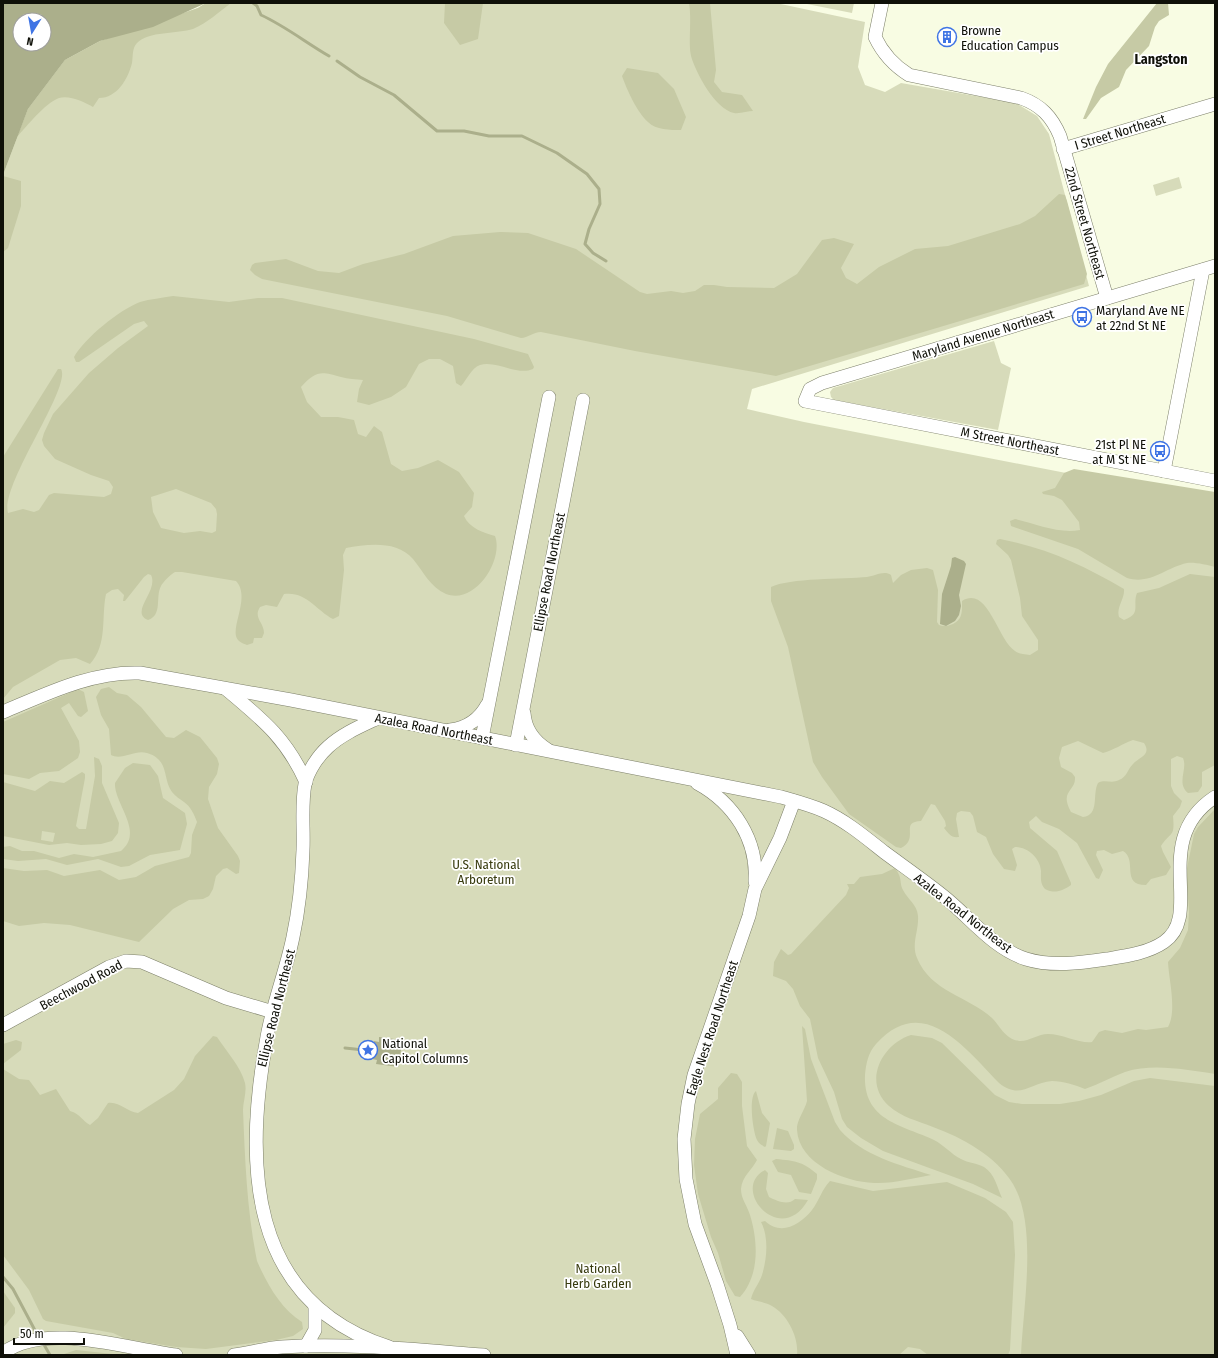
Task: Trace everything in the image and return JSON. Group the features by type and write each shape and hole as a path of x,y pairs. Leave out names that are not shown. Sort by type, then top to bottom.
{"street":[{"name":"I Street Northeast","path":"882,3 875,37 885,56 895,66 909,75 1012,95 1031,102 1040,107 1051,119 1058,131 1063,149 1215,104"},
{"name":"22nd Street Northeast","path":"1063,149 1107,298"},
{"name":"Maryland Avenue Northeast","path":"805,401 810,389 822,383 1209,268"},
{"path":"1164,471 1209,268"},
{"path":"482,738 549,397"},
{"name":"Ellipse Road Northeast","path":"516,744 583,400"},
{"name":"M Street Northeast","path":"805,401 1215,481"},
{"name":"Azalea Road Northeast","path":"3,712 80,682 110,675 140,673 180,679 516,744 689,778 794,801 824,811 847,824 942,895 1002,947 1027,959 1062,964 1109,959 1146,950 1161,944 1171,936 1177,928 1180,918 1179,862 1183,840 1195,815 1205,804 1215,797"},
{"path":"224,688 262,719 282,740 295,760 306,782"},
{"path":"447,731 465,727 472,722 486,707 490,698"},
{"path":"523,706 526,725 531,734 542,746 550,751"},
{"name":"Ellipse Road Northeast","path":"378,718 347,733 327,747 315,762 306,782 304,796 302,876 298,908 291,948 267,1036 257,1102 255,1148 259,1190 270,1233 280,1260 294,1284 315,1307 353,1333 389,1347"},
{"name":"Azalea Road Northeast","path":"689,778 716,795 740,820 755,855 755,889"},
{"name":"Eagle Nest Road Northeast","path":"737,1355 730,1325 695,1224 685,1174 684,1139 686,1112 693,1080 749,916 755,889 780,838 794,801"},
{"name":"Beechwood Road","path":"3,1025 54,999 105,969 126,961 134,960 150,964 226,998 273,1012"},
{"path":"306,1346 314,1330 315,1307"},
{"path":"730,1325 749,1355"},
{"path":"3,1353 22,1343 57,1339 91,1341 176,1355"},
{"path":"234,1355 265,1349 306,1346 389,1347 484,1355"}],"green space":[{"name":"U.S. National Arboretum","path":"206,3 776,3 865,22 858,67 865,85 885,92 901,83 1016,103 1037,116 1049,134 1089,286 752,389 747,409 804,422 1215,502 1215,1355 3,1355 3,175 28,109 65,60 198,8"},
{"path":"802,3 854,3 852,13"},
{"path":"1179,177 1182,188 1156,196 1153,185"},
{"path":"994,341 1001,363 1011,368 998,430 834,400 831,397 830,392 833,388"}],"shaded area":[{"path":"3,3 206,3 153,27 100,41 65,60 28,109 3,175"},
{"path":"206,3 231,3 198,27 187,31 148,36 142,39 134,47 132,63 125,81 111,95 99,98 93,107 72,98 59,98 42,110 17,137 28,109 65,60 100,41 198,8"},
{"path":"445,3 483,3 478,39 460,45 444,23"},
{"path":"689,3 710,3 716,70 714,82 722,92 742,95 753,111 734,113 727,110 713,98 707,89 697,72 691,56"},
{"path":"1157,3 1168,3 1169,15 1159,21 1155,27 1149,46 1126,70 1119,87 1101,98 1086,119 1083,119 1096,87 1108,64"},
{"path":"627,68 658,73 674,89 686,117 681,130 668,130 655,127 644,118 633,100 622,76"},
{"path":"3,176 21,181 21,206 8,248 3,252"},
{"path":"1059,194 1065,195 1067,201 1087,274 1084,284 776,376 635,351 541,332 521,338 447,316 262,279 250,270 252,265 255,263 286,259 318,271 339,273 363,264 404,254 453,236 500,232 528,233 576,249 640,292 647,294 671,291 683,293 695,291 704,285 774,288 797,274 822,240 834,238 854,244 841,268 846,278 857,284 879,267 915,249 948,246 1020,224 1035,216"},
{"path":"173,296 229,302 258,298 282,298 474,339 528,354 534,367 533,369 520,371 493,364 480,365 472,371 461,386 456,383 453,366 440,359 429,359 419,364 406,387 391,397 369,405 357,402 359,389 363,380 323,373 315,375 301,387 307,402 321,417 338,417 354,420 358,434 366,437 374,426 382,432 391,464 402,471 418,468 438,460 459,472 474,493 472,507 464,516 466,520 473,527 495,536 497,546 491,568 477,587 467,593 457,596 440,591 427,578 413,559 399,549 381,545 363,545 346,548 343,555 344,570 339,616 333,619 305,598 299,595 284,594 277,607 266,605 260,607 258,617 264,629 264,633 262,638 254,638 253,643 247,645 240,642 236,636 242,596 236,581 175,572 163,582 159,590 156,614 153,618 148,620 143,616 142,612 151,588 151,575 148,574 125,601 123,601 124,595 118,589 112,590 106,594 102,639 96,656 90,664 76,658 60,660 13,687 3,699 3,457 58,369 61,369 62,379 56,395 14,481 8,500 8,513 23,509 34,512 39,510 49,495 54,493 104,497 111,494 113,487 109,481 91,475 55,459 44,446 42,440 44,433 53,414 89,373 118,348 148,326 144,321 134,324 79,362 76,362 74,357 94,333 122,311 140,302","holes":["176,489 211,503 216,509 217,514 216,531 212,533 200,531 184,533 161,528 153,512 151,497"]},
{"path":"1074,469 1215,492 1215,567 1197,563 1187,563 1150,578 1135,580 1127,578 1078,549 1011,526 1010,521 1015,519 1056,530 1080,530 1079,522 1062,500 1054,496 1043,494 1042,492 1055,488 1064,473"},
{"path":"1000,539 1049,552 1094,572 1124,589 1118,613 1119,617 1124,620 1130,618 1135,612 1137,593 1159,588 1190,574 1215,577 1215,765 1202,772 1202,786 1198,792 1188,793 1182,780 1184,767 1183,758 1177,756 1171,759 1171,786 1174,793 1182,801 1180,807 1173,816 1172,834 1161,846 1171,867 1166,875 1151,879 1146,885 1138,884 1131,877 1129,860 1123,851 1112,854 1104,850 1097,851 1096,855 1103,870 1099,879 1096,878 1077,843 1059,829 1042,822 1036,816 1029,822 1030,828 1057,851 1071,883 1071,885 1055,892 1043,887 1040,866 1036,858 1029,851 1020,847 1015,847 1012,849 1017,865 1015,871 1004,869 993,854 986,837 977,832 973,816 970,812 961,811 957,813 956,819 959,837 954,837 944,828 946,826 945,821 935,805 931,804 921,821 911,824 909,840 906,844 901,848 896,847 849,814 813,762 788,647 771,601 771,587 790,582 817,579 867,577 885,573 891,575 893,583 901,575 911,570 927,568 933,570 938,590 937,622 939,625 944,626 953,624 959,620 962,601 971,598 979,600 992,616 1009,645 1017,652 1030,655 1038,650 1038,640 1022,616 1020,598 1011,560 1008,555 996,544 997,540","holes":["1133,740 1144,743 1146,753 1131,766 1122,779 1114,782 1103,781 1098,783 1092,812 1083,817 1071,812 1068,805 1067,795 1075,782 1075,777 1072,773 1061,767 1059,758 1062,747 1078,741 1103,753"]},
{"path":"955,557 964,561 966,564 959,595 961,606 959,615 955,621 946,626 940,624 942,594 952,558"},
{"path":"109,687 117,693 127,695 141,707 166,737 174,738 186,730 200,737 217,758 219,764 217,774 209,787 208,799 218,828 238,856 240,861 239,873 236,874 227,868 223,869 216,876 213,889 209,896 203,899 189,900 173,909 139,942 70,925 44,923 19,926 3,921 3,868 24,871 47,870 64,876 100,870 119,880 136,877 155,866 189,857 191,853 192,835 197,822 189,806 172,792 159,760 154,756 142,752 120,757 111,755 109,729 101,715 96,697 101,689"},
{"path":"78,689 84,692 88,711 81,717 78,716 69,703 61,708 79,741 80,752 78,758 59,771 40,773 29,779 3,774 3,722"},
{"path":"94,757 99,759 102,766 102,783 119,823 118,833 112,841 101,844 81,845 67,843 49,845 3,836 3,782 35,791 50,781 64,783 82,772 85,774 85,778 76,826 79,829 86,829 95,776","holes":["42,831 55,833 53,842 41,840"]},
{"path":"133,763 150,765 158,776 163,798 185,813 187,824 180,850 150,855 129,866 121,867 98,859 67,865 46,859 18,861 3,859 3,847 10,846 22,851 34,851 59,858 74,854 93,857 121,851 128,843 130,835 127,818 119,800 115,783 125,768"},
{"path":"1215,809 1215,1074 1170,1068 1147,1068 1125,1072 1085,1089 1052,1081 1044,1082 1025,1089 1013,1090 1006,1088 999,1083 958,1042 942,1031 927,1024 910,1023 893,1029 876,1044 871,1051 865,1075 866,1090 870,1102 878,1112 887,1119 934,1140 961,1159 984,1167 991,1173 1002,1198 973,1184 883,1151 861,1138 847,1127 842,1119 834,1092 818,1058 810,1019 800,1006 793,989 786,981 773,976 774,962 781,949 788,955 791,954 846,895 849,888 847,884 854,884 860,877 882,874 895,868 899,875 903,890 916,908 918,922 915,953 923,969 931,979 941,986 982,1010 992,1018 1006,1035 1014,1040 1022,1041 1041,1035 1053,1034 1082,1042 1092,1042 1099,1032 1105,1030 1122,1033 1138,1029 1146,1030 1168,1027 1172,1013 1172,996 1168,962 1180,948 1188,930 1189,911 1186,873 1194,834 1198,827"},
{"path":"802,1026 805,1029 811,1059 835,1122 840,1130 849,1139 871,1153 931,1175 888,1183 862,1182 837,1175 825,1169 806,1152 800,1142 797,1130 798,1123 807,1101"},
{"path":"911,1035 932,1038 942,1043 995,1095 1009,1102 1022,1104 1060,1104 1079,1101 1101,1095 1134,1081 1150,1078 1215,1086 1215,1355 1021,1355 1026,1291 1027,1244 1021,1201 1013,1184 1006,1174 998,1165 978,1149 944,1131 899,1113 889,1106 881,1096 877,1086 876,1075 879,1065 884,1055 892,1047"},
{"path":"213,1036 217,1037 233,1059 245,1083 246,1090 243,1110 246,1167 251,1223 257,1261 275,1295 294,1317 302,1322 303,1329 293,1336 276,1340 206,1349 176,1347 126,1339 113,1333 46,1321 43,1319 29,1290 3,1255 3,1069 19,1079 29,1080 40,1095 56,1089 70,1111 77,1114 90,1125 98,1118 108,1103 119,1105 130,1111 138,1113 174,1090 184,1079 195,1056"},
{"path":"379,1037 402,1040 399,1067 376,1064 377,1060 372,1059 374,1041 379,1042"},
{"path":"16,1040 22,1042 21,1050 3,1064 3,1044"},
{"path":"731,1073 737,1074 742,1082 742,1106 747,1146 757,1160 743,1180 741,1189 742,1196 749,1211 753,1225 756,1258 751,1279 740,1297 735,1296 726,1281 698,1194 694,1165 695,1139 700,1114 718,1099 718,1088"},
{"path":"756,1091 762,1113 770,1123 765,1147 757,1140 754,1130 752,1100"},
{"path":"777,1128 788,1131 794,1145 794,1149 791,1151 773,1149"},
{"path":"776,1159 798,1162 807,1166 817,1174 817,1179 811,1194 799,1192 791,1175 778,1172 772,1161"},
{"path":"765,1170 768,1173 766,1189 769,1197 786,1202 795,1199 808,1200 797,1213 785,1218 773,1217 763,1210 756,1200 753,1189 755,1179"},
{"path":"830,1181 873,1191 947,1182 985,1198 1006,1212 1013,1222 1015,1255 1010,1350 1008,1355 928,1355 920,1349 908,1347 899,1355 797,1355 794,1334 783,1315 770,1305 751,1299 762,1275 766,1255 765,1234 761,1222 765,1221 777,1228 790,1227 796,1224 812,1210"},
{"path":"3,1291 15,1308 15,1313 3,1328"},
{"path":"76,1350 122,1355 61,1355"}],"waterway":[{"path":"253,3 257,6 261,15 287,29 329,56"},
{"path":"337,61 360,77 394,95 437,131 464,131 489,136 522,136 557,153 587,174 599,189 600,204 589,229 585,244 593,253 606,261"},
{"path":"345,1048 373,1051"},
{"path":"3,1277 13,1289 38,1336"},
{"path":"43,1343 50,1355"}],"place":[{"name":"Browne Education Campus","path":"947,37"},
{"name":"Maryland Ave NE at 22nd St NE","path":"1082,317"},
{"name":"21st Pl NE at M St NE","path":"1160,451"},
{"name":"National Capitol Columns","path":"368,1050"}],"district":[{"name":"Langston","path":"1161,59"}],"park label":[{"name":"National Herb Garden","path":"598,1276"}]}
